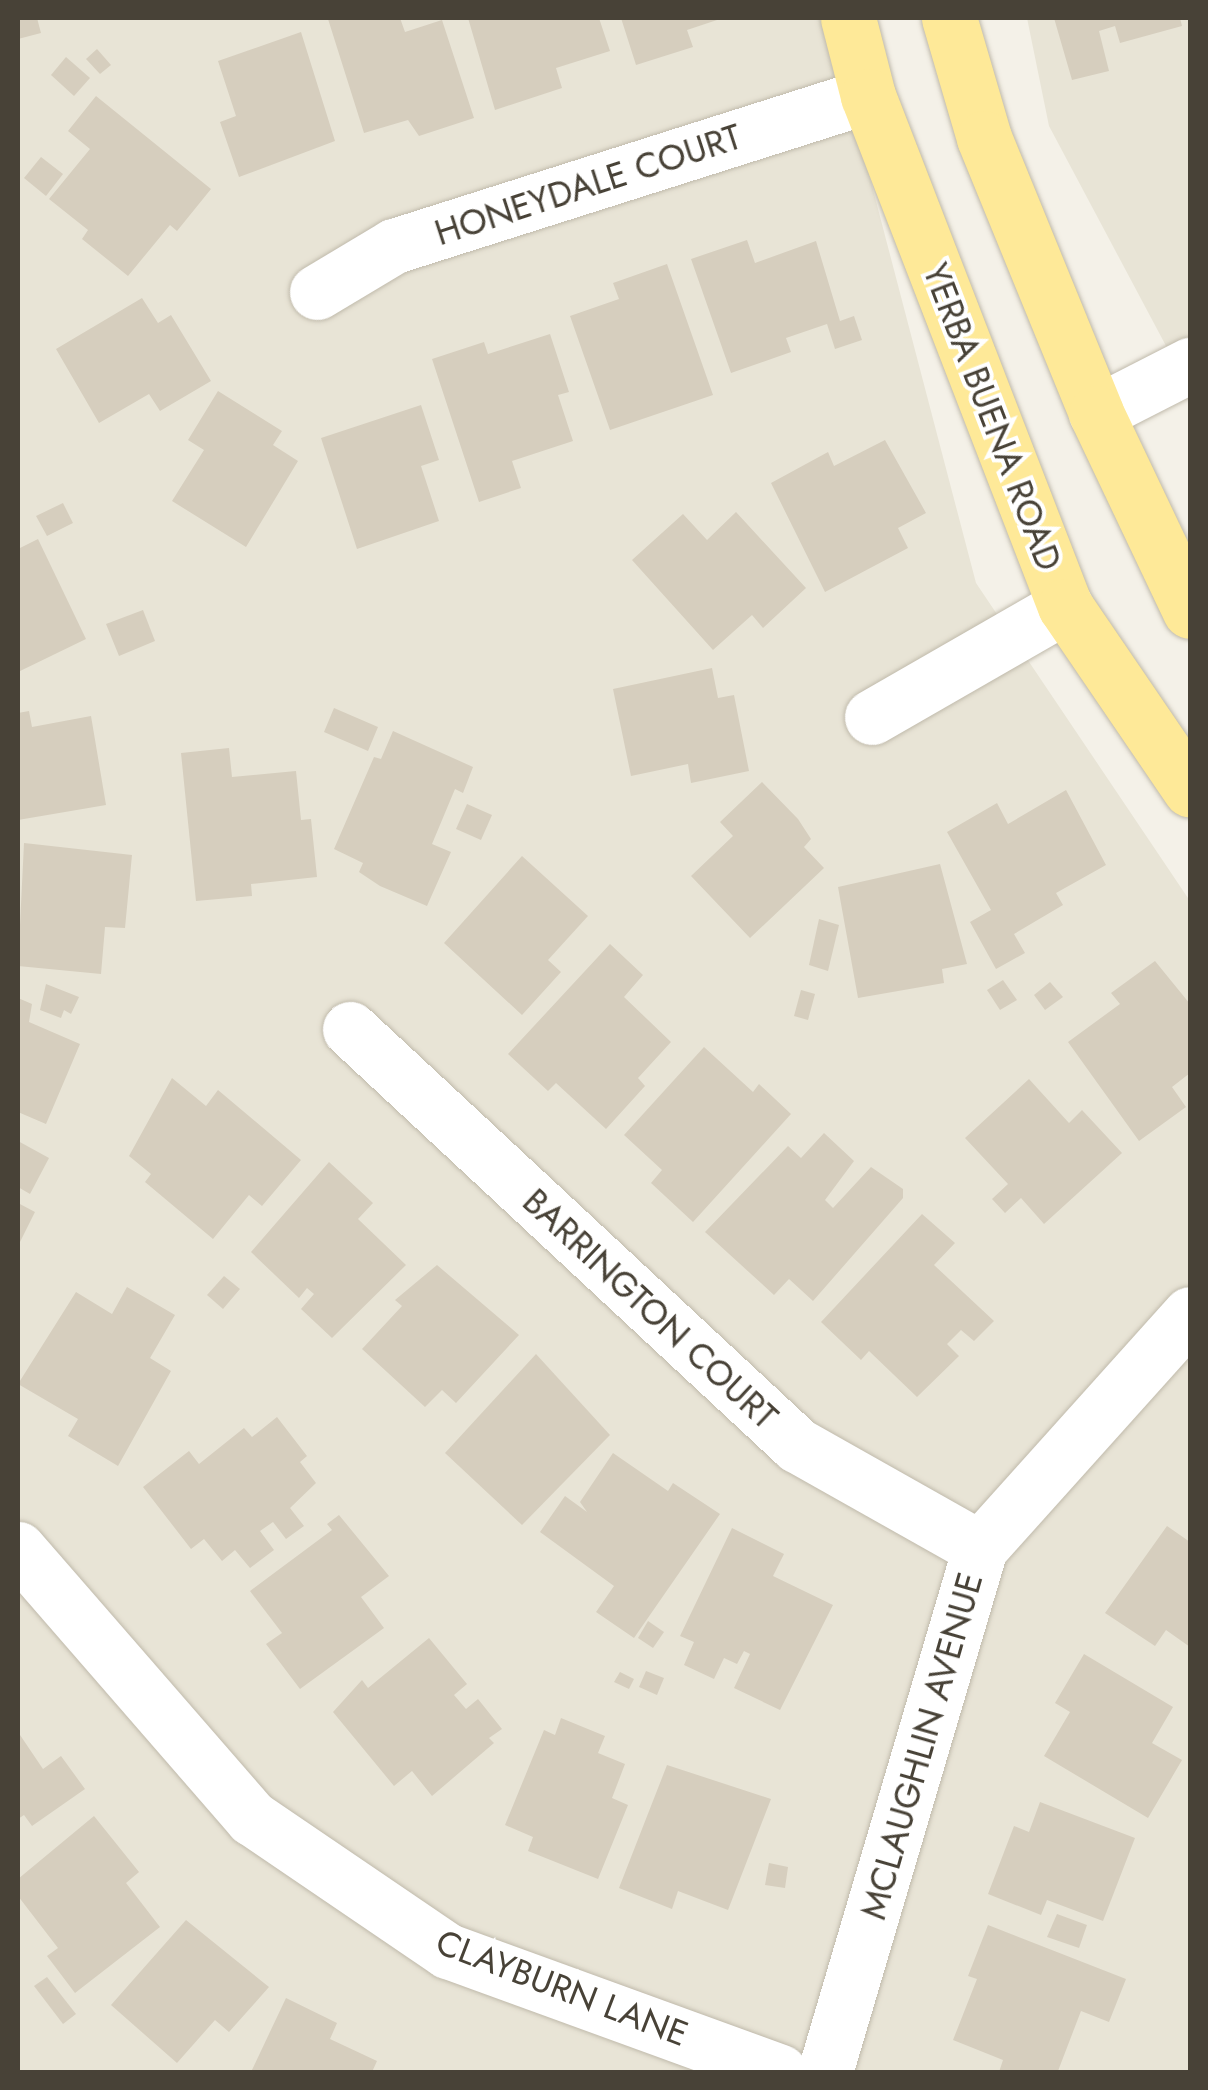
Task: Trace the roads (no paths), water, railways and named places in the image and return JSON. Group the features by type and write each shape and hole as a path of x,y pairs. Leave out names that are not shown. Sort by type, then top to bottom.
{"main road":[{"name":"YERBA BUENA ROAD","path":"848,18 868,96 1066,606 1190,789"},
{"path":"949,18 984,138 1096,413 1190,611"}],"street":[{"name":"HONEYDALE COURT","path":"316,292 394,246 868,96"},
{"path":"1096,413 1190,365"},
{"path":"872,718 1066,606"},
{"name":"BARRINGTON COURT","path":"350,1029 797,1445 980,1548"},
{"name":"MCLAUGHLIN AVENUE","path":"825,2072 980,1548 1190,1314"},
{"name":"CLAYBURN LANE","path":"18,1549 268,1829 448,1951 780,2072"}]}
